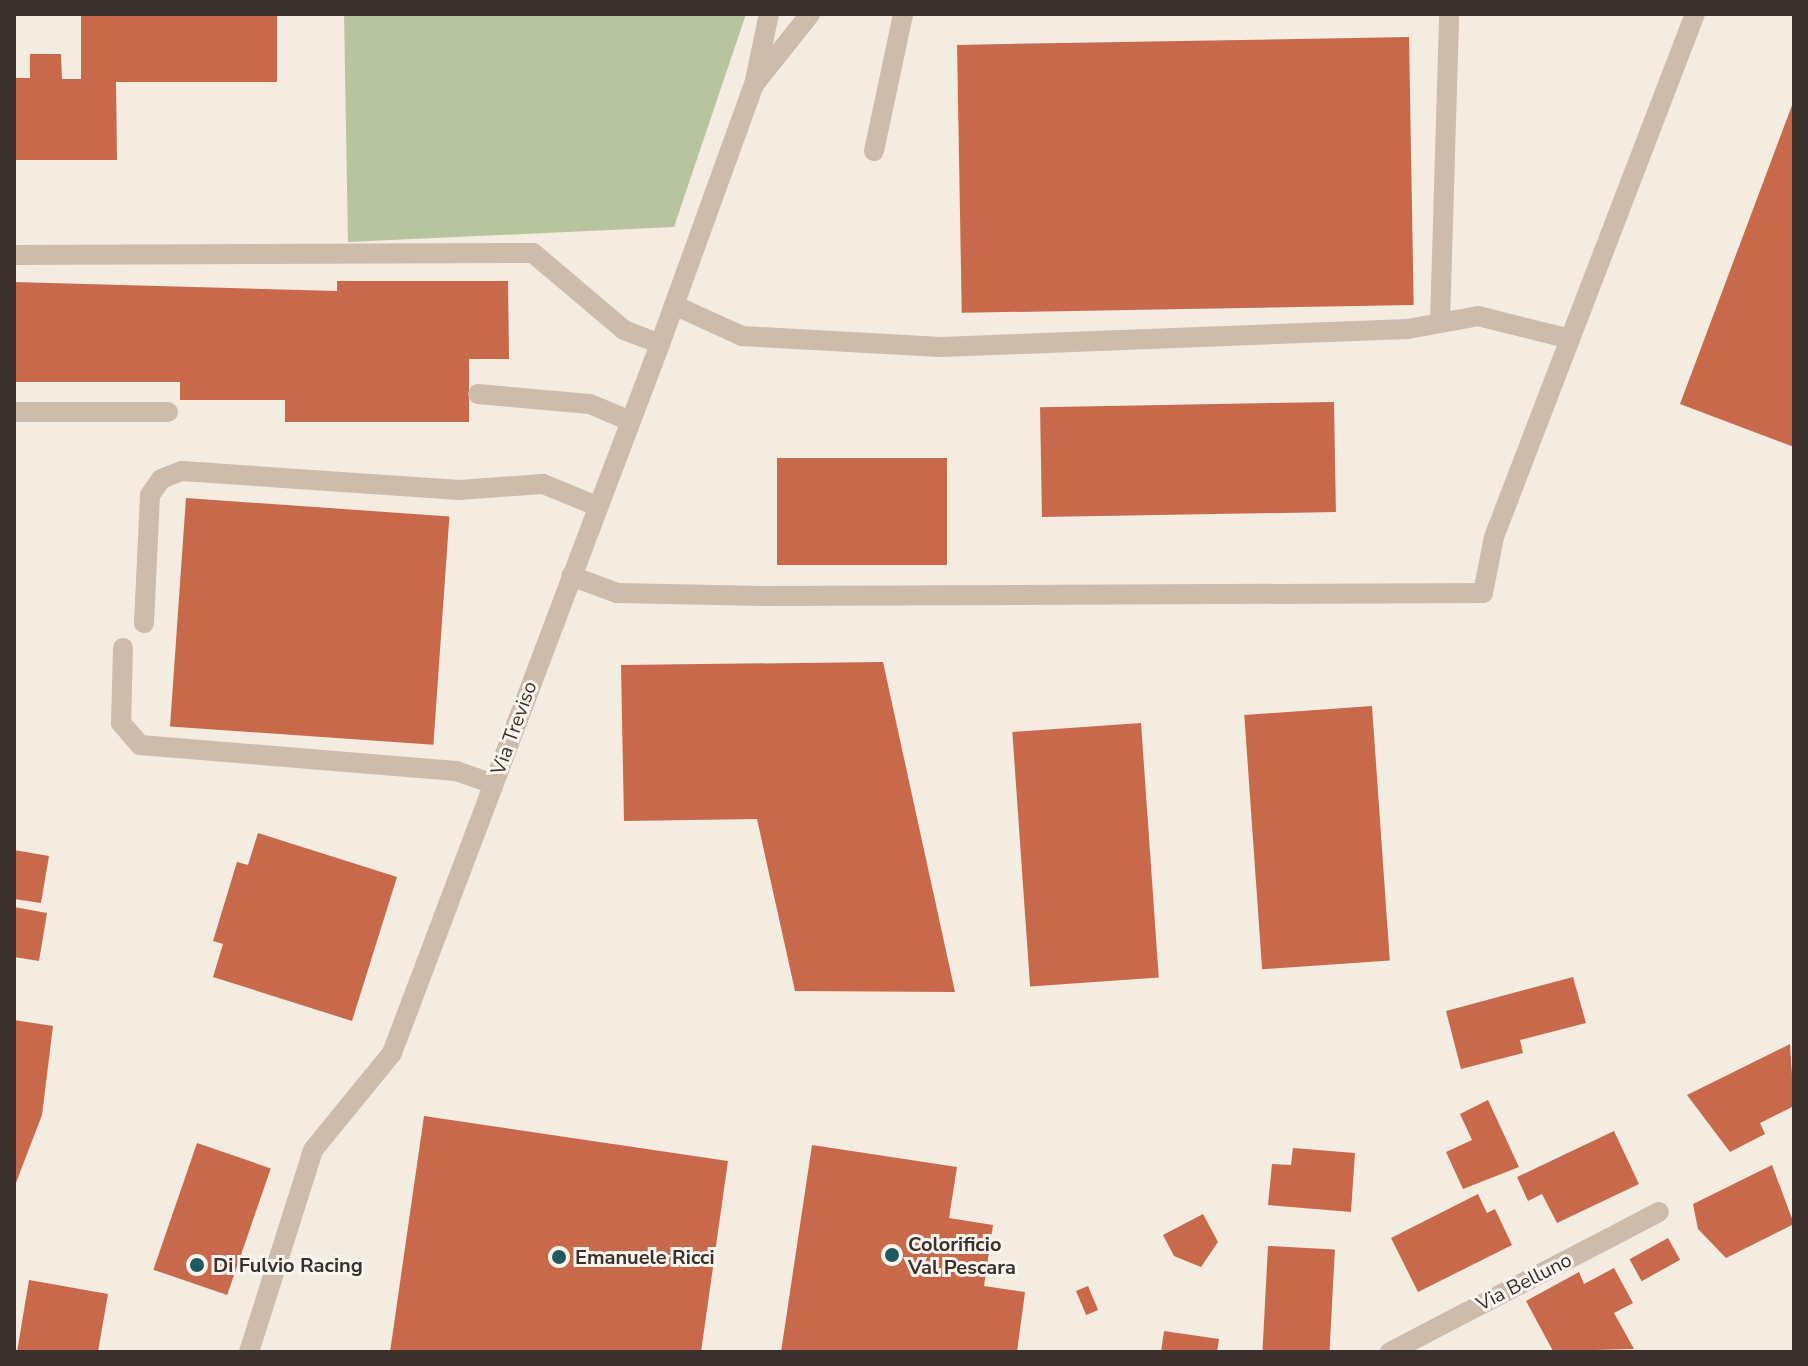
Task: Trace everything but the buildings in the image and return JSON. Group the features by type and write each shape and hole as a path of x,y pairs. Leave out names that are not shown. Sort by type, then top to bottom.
{"street":[{"name":"Via Treviso","path":"249,1352 313,1150 392,1053 660,344 754,85 769,14"},
{"name":"Via Treviso","path":"754,85 810,14"},
{"path":"874,151 903,14"},
{"path":"1440,323 1449,14"},
{"path":"571,576 617,593 750,596 1483,593 1494,537 1695,14"},
{"path":"14,255 533,253 624,330 660,344"},
{"path":"674,305 742,336 941,347 1440,323 1478,316 1570,339"},
{"path":"478,394 590,404 630,421"},
{"path":"14,412 168,412"},
{"path":"144,623 150,495 161,479 182,471 459,490 543,484 597,506"},
{"path":"123,648 121,723 140,745 456,771 493,784"},
{"name":"Via Belluno","path":"1390,1352 1659,1212"}],"green space":[{"path":"344,14 746,14 674,227 348,242"}],"place":[{"name":"Colorificio Val Pescara","path":"892,1255"},
{"name":"Emanuele Ricci","path":"559,1257"},
{"name":"Di Fulvio Racing","path":"197,1265"}]}
